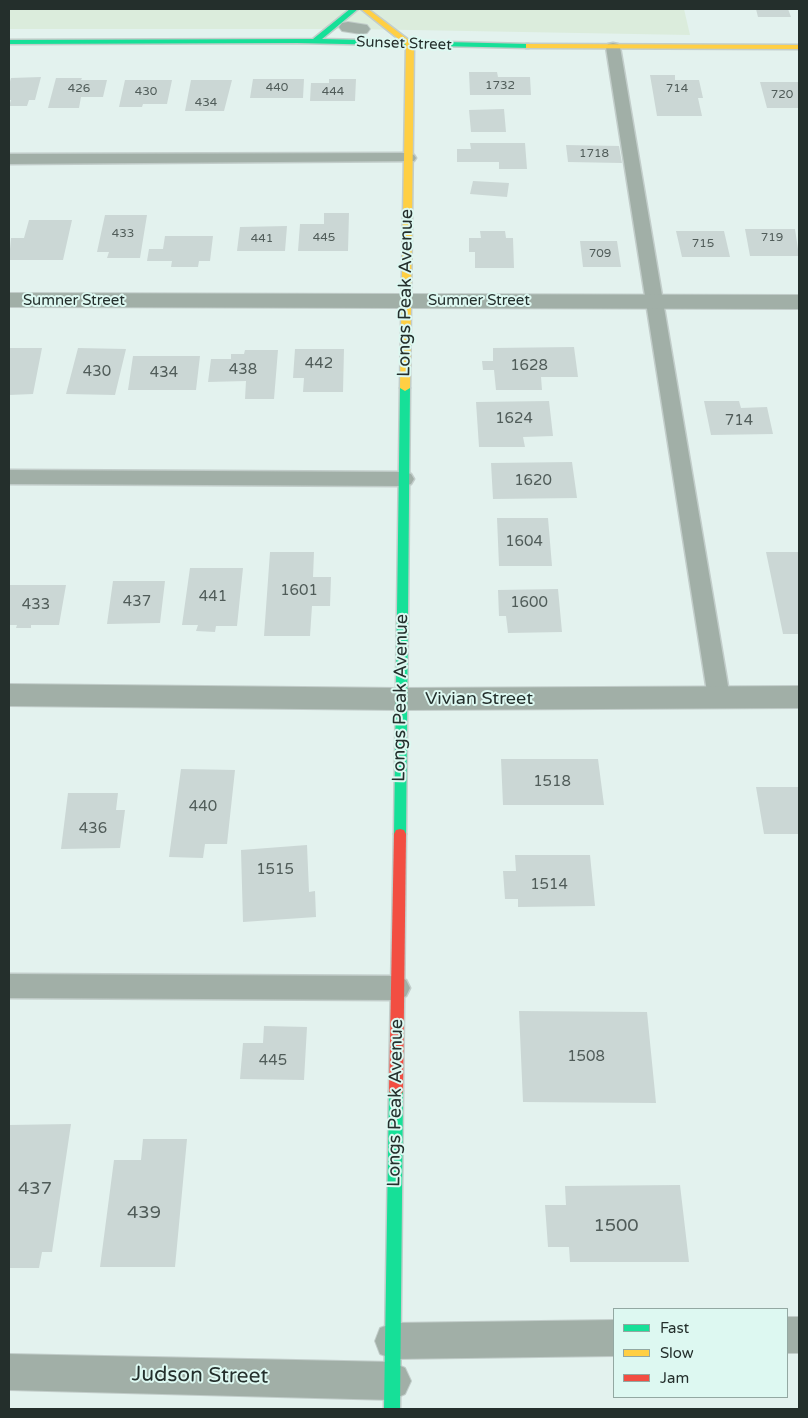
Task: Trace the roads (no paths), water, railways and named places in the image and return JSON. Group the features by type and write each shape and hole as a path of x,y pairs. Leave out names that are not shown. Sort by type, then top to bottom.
{"street":[{"path":"315,42 354,9"},
{"path":"364,9 410,44"},
{"name":"Sunset Street","path":"9,42 315,42 613,47 799,47"},
{"name":"Longs Peak Avenue","path":"392,1395 405,301 410,44"},
{"name":"Sumner Street","path":"9,300 799,302"},
{"name":"Vivian Street","path":"9,695 401,699 799,697"},
{"path":"393,1341 613,1338"},
{"name":"Judson Street","path":"9,1372 392,1395"}],"lane":[{"path":"613,47 719,698"},
{"path":"9,159 408,158"},
{"path":"9,477 404,478"},
{"path":"9,986 397,988"}]}
